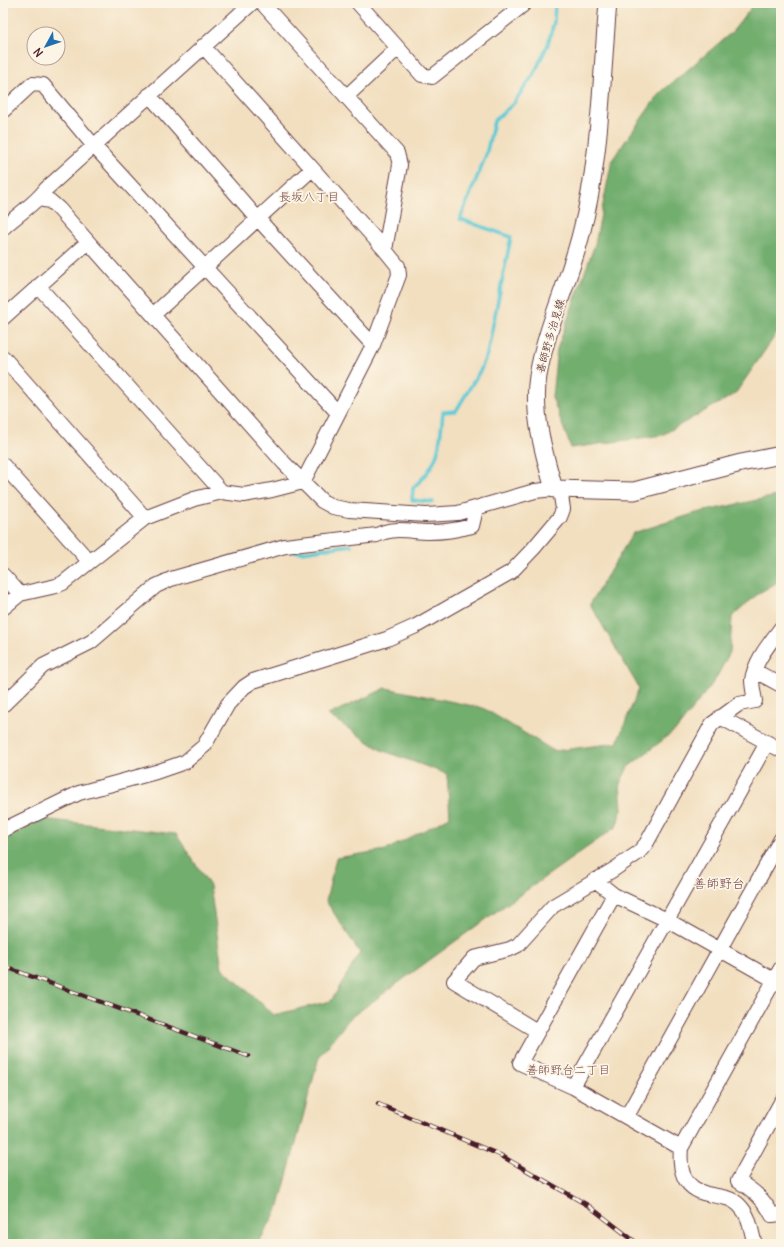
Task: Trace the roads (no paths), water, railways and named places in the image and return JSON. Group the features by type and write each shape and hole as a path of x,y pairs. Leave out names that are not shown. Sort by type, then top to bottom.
{"main road":[{"name":"善師野多治見線","path":"557,489 538,421 538,377 546,343 581,234 596,160 608,3"},
{"path":"557,489 634,491 741,463 781,455"}],"street":[{"path":"3,228 28,205 38,199 46,189 252,3"},
{"path":"262,3 347,96 397,154 400,166 385,250"},
{"path":"358,3 422,75 432,77 523,5"},
{"path":"203,46 398,266 400,275 373,345 303,482"},
{"path":"347,96 398,48"},
{"path":"3,111 32,84 43,85 94,146 338,414"},
{"path":"149,95 258,219 373,345"},
{"path":"153,315 312,169"},
{"path":"3,830 79,794 156,772 184,762 204,746 228,704 244,687 252,681 387,639 416,626 480,591 511,572 560,517 563,509 557,489 535,491 476,509 436,515 349,510 333,507 322,501 278,457 50,201 38,199"},
{"path":"3,318 88,242"},
{"path":"38,286 222,492"},
{"path":"3,357 145,518"},
{"path":"3,465 89,561"},
{"path":"3,608 20,594 63,583 145,518 194,499 222,492 244,495 303,482"},
{"path":"3,705 43,666 91,642 156,586 171,579 285,546 377,535 387,529 427,532 453,531 472,526 476,509"},
{"path":"3,575 20,594"},
{"path":"537,1031 454,981 474,958 510,949 518,945 553,906 638,853 646,844 712,724 739,704 755,702 752,680 755,671 764,650 781,628"},
{"path":"755,671 781,685"},
{"path":"720,718 781,750"},
{"path":"573,1087 767,743"},
{"path":"627,1116 781,839"},
{"path":"595,880 614,895 668,920 719,950 779,977 681,1148 679,1163 683,1176 693,1188 737,1203 746,1213 752,1227 755,1244"},
{"path":"614,895 520,1063 573,1087 627,1116 681,1148"},
{"path":"781,1102 738,1181 759,1196 767,1205 772,1215 781,1214"}],"waterway":[{"path":"433,502 412,500 413,488 422,479 434,462 441,435 443,412 456,411 481,369 487,354 511,237 460,219 486,155 494,121 513,104 534,74 548,44 554,22 555,3"},
{"path":"424,538 435,541"},
{"path":"292,551 302,552 351,545"}],"railway":[{"path":"3,966 248,1056"},
{"path":"378,1104 500,1155 589,1206 638,1244"}],"district":[{"name":"長坂八丁目","path":"309,196"},
{"name":"善師野台","path":"719,883"},
{"name":"善師野台二丁目","path":"568,1069"}]}
